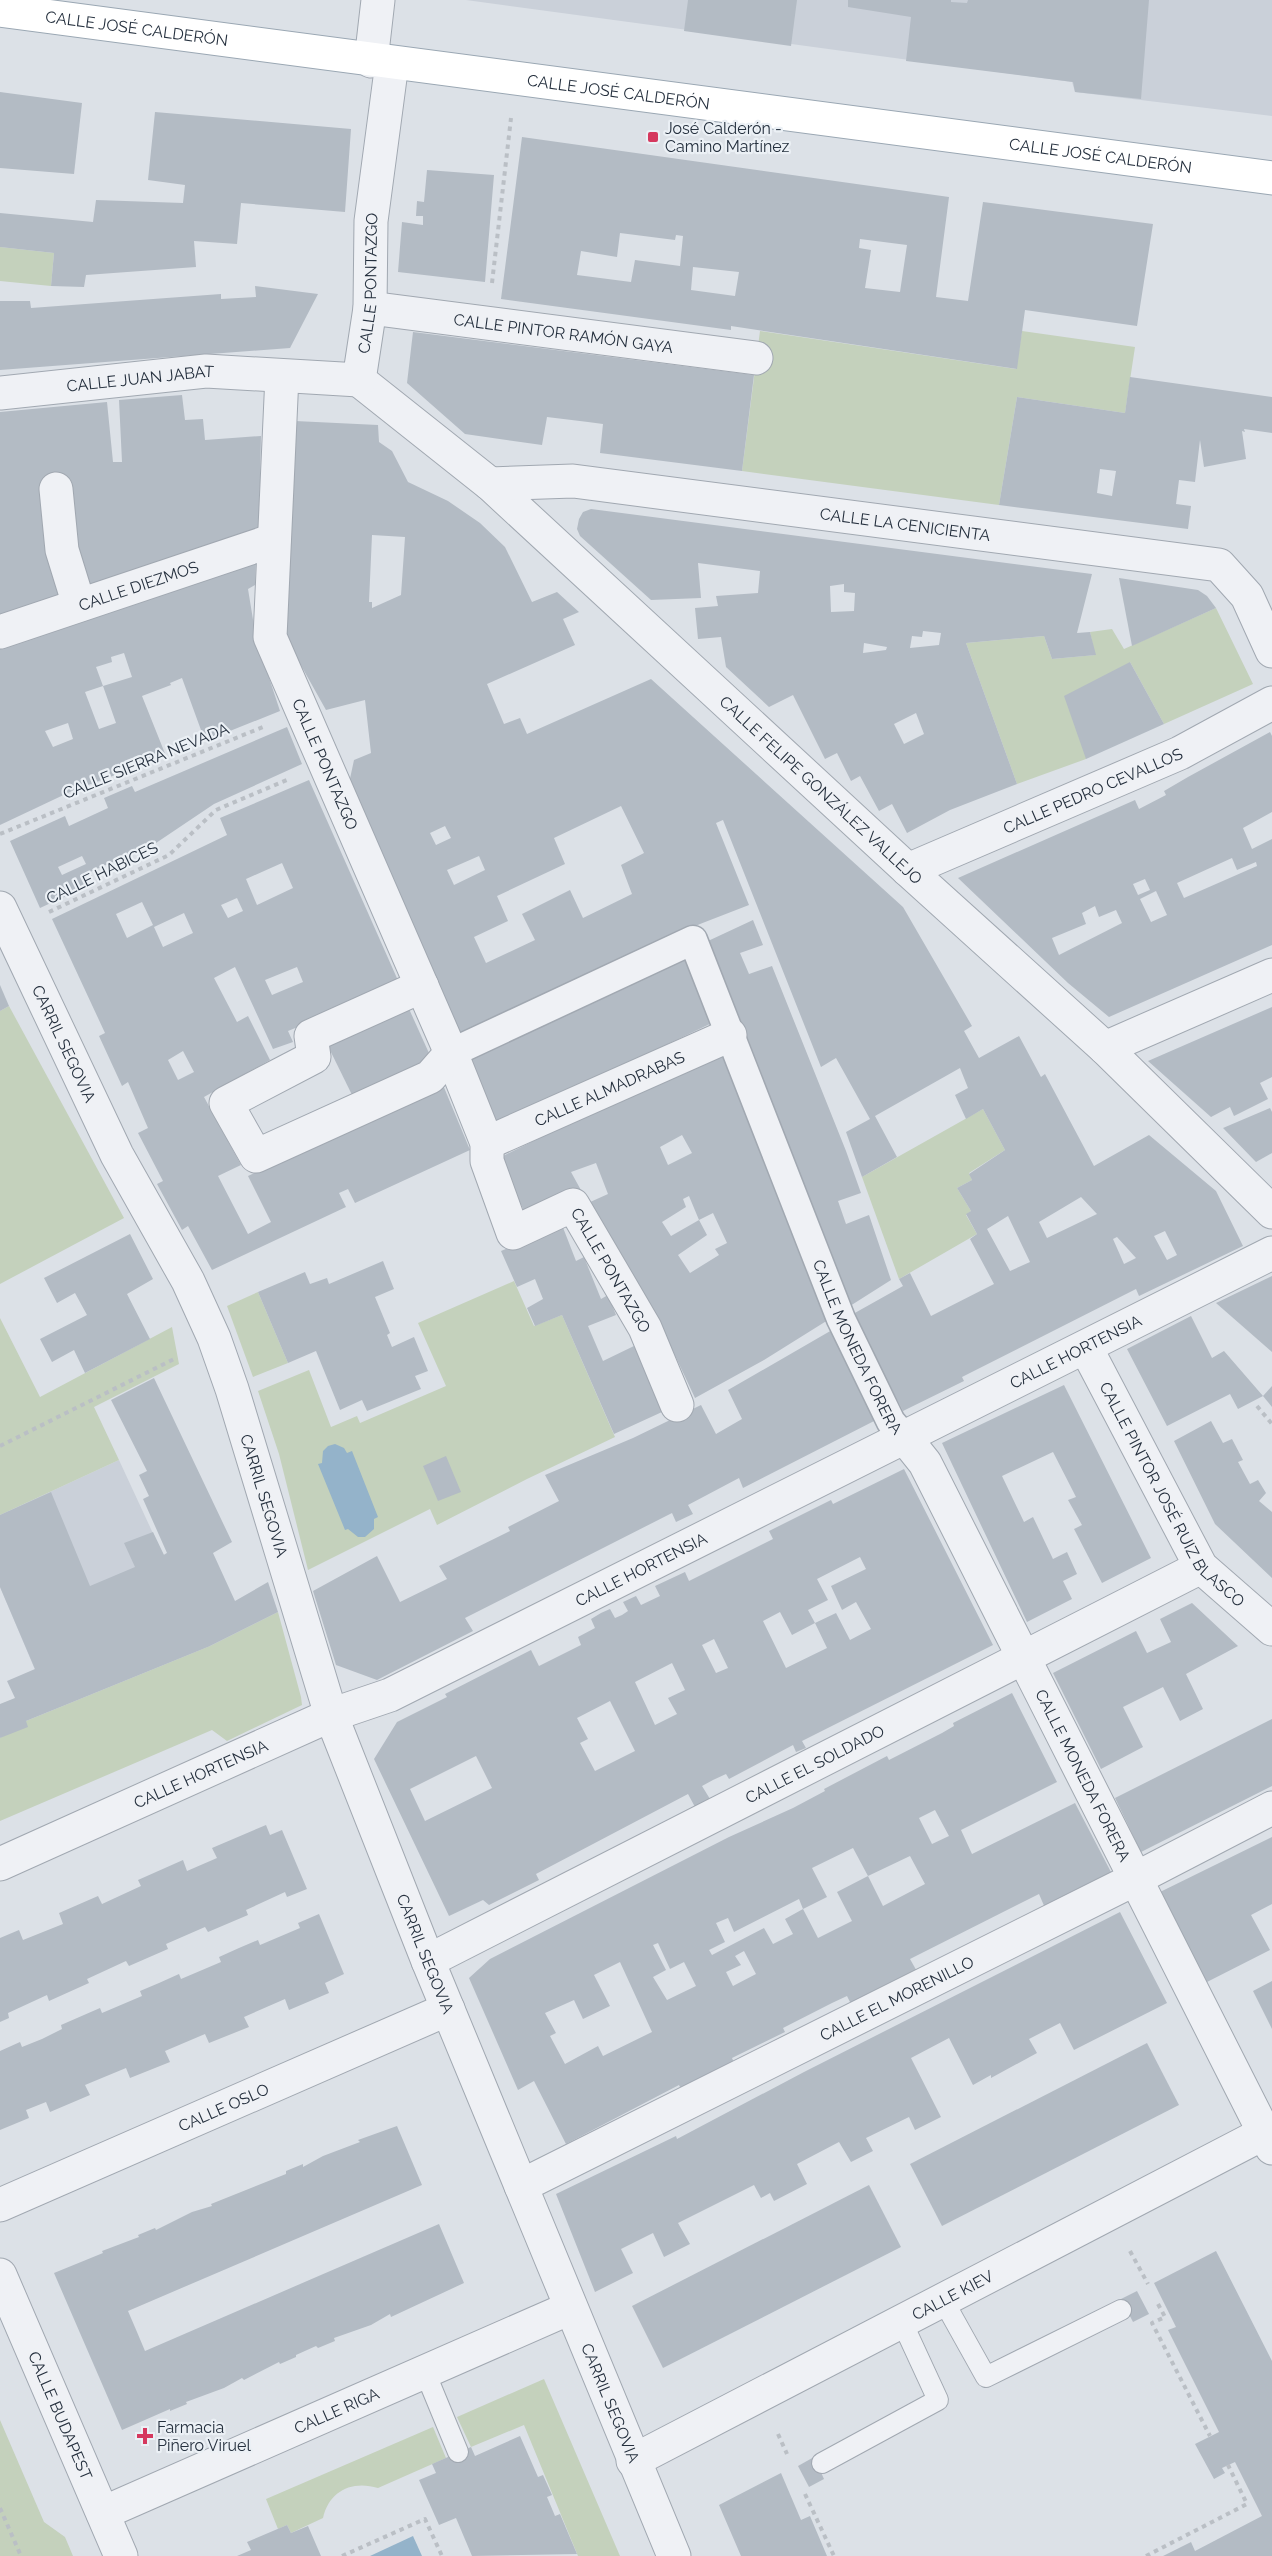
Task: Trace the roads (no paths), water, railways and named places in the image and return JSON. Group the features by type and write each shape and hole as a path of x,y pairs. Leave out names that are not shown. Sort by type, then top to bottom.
{"main road":[{"name":"CALLE JOSÉ CALDERÓN","path":"0,10 1272,178"}],"street":[{"name":"CALLE PONTAZGO","path":"359,380 370,308 371,221 382,62 378,0"},
{"name":"CALLE PINTOR RAMÓN GAYA","path":"370,308 756,358"},
{"name":"CALLE JUAN JABAT","path":"0,393 206,371 282,376"},
{"name":"CALLE PONTAZGO","path":"282,376 270,637 451,1053 487,1143 487,1161 513,1233 573,1205 645,1328 677,1405"},
{"path":"282,376 359,380"},
{"name":"CALLE FELIPE GONZÁLEZ VALLEJO","path":"359,380 490,484 908,870 1105,1048 1272,1212"},
{"name":"CALLE LA CENICIENTA","path":"490,484 573,481 1219,566 1247,596 1272,651"},
{"path":"56,489 62,550 79,605"},
{"name":"CALLE DIEZMOS","path":"0,632 274,540"},
{"name":"CALLE PEDRO CEVALLOS","path":"908,870 1180,753 1272,703"},
{"name":"CARRIL SEGOVIA","path":"5,920 117,1155 189,1281 214,1338 232,1389 331,1715 428,1961 674,2556"},
{"name":"CALLE MONEDA FORERA","path":"451,1053 693,940 841,1318 891,1422 925,1463 1135,1879 1270,2137"},
{"path":"1105,1048 1272,975"},
{"path":"422,986 311,1036 314,1057 226,1102 256,1156 430,1077 451,1053"},
{"name":"CALLE ALMADRABAS","path":"487,1143 730,1035"},
{"name":"CALLE HORTENSIA","path":"0,1864 331,1715 390,1695 1272,1253"},
{"name":"CALLE PINTOR JOSÉ RUIZ BLASCO","path":"1086,1348 1201,1567 1272,1629"},
{"name":"CALLE EL SOLDADO","path":"428,1961 1201,1567"},
{"name":"CALLE EL MORENILLO","path":"521,2186 1135,1879 1272,1808"},
{"name":"CALLE OSLO","path":"0,2205 448,2009"},
{"name":"CALLE KIEV","path":"633,2461 943,2300 1270,2137"},
{"name":"CALLE BUDAPEST","path":"0,2275 121,2556"},
{"name":"CALLE RIGA","path":"103,2513 570,2308"}],"lane":[{"path":"943,2300 987,2377 1121,2310"},
{"path":"822,2463 938,2400 902,2322"},
{"path":"425,2372 458,2452"}],"water":[{"path":"335,1444 344,1448 347,1453 352,1451 378,1517 374,1519 374,1529 365,1537 358,1537 348,1529 345,1530 318,1464 322,1463 323,1451"},
{"path":"413,2536 422,2556 370,2556"}],"place":[{"name":"José Calderón - Camino Martínez","path":"653,137"},
{"name":"Farmacia Piñero Viruel","path":"145,2436"}]}
